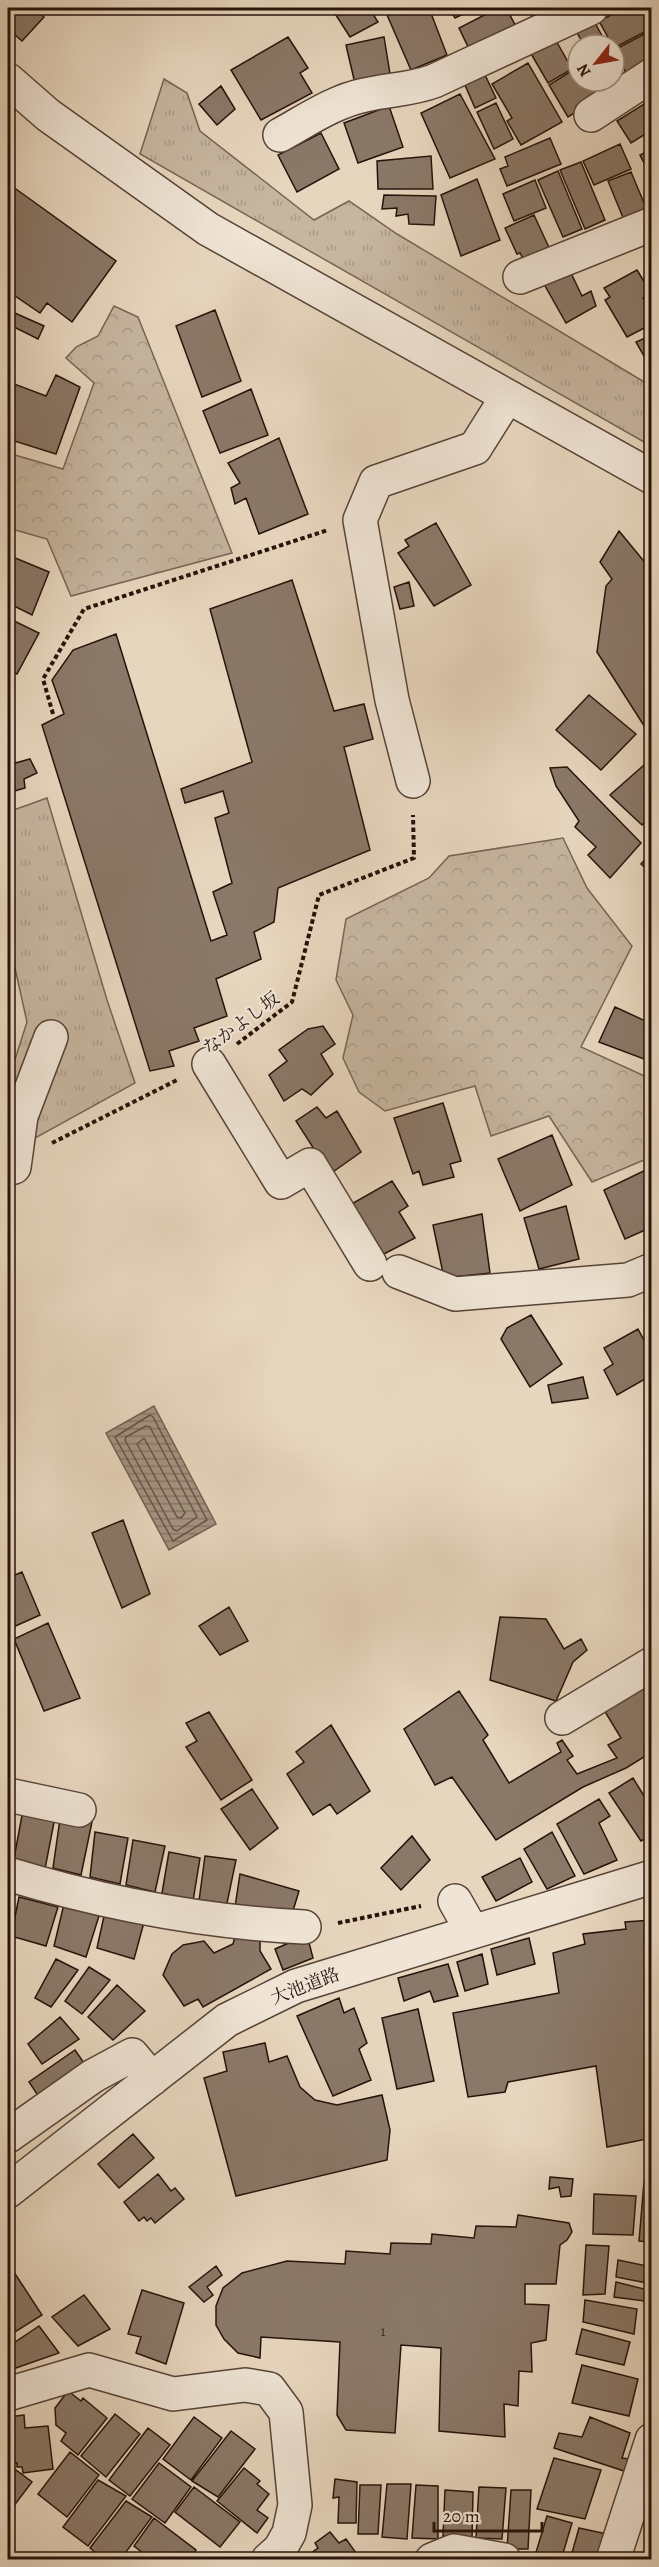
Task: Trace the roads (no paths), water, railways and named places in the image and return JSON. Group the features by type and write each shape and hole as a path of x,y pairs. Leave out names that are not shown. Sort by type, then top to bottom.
{"street":[{"path":"280,135 333,106 364,95 410,90 435,81 591,8"},
{"path":"591,115 651,75"},
{"path":"8,80 48,115 208,229 651,477"},
{"path":"520,277 651,224"},
{"path":"412,781 392,700 360,520 376,482 475,447 507,397"},
{"path":"11,1169 21,1116 51,1037"},
{"path":"209,1064 281,1182 310,1165 384,1268 455,1294 628,1280 651,1270"},
{"path":"11,1169 43,1147"},
{"path":"562,1718 651,1664"},
{"path":"8,1795 79,1810"},
{"path":"8,1874 106,1900 248,1925 304,1928"},
{"name":"大池道路","path":"8,2191 227,2020 296,1986 651,1877"},
{"path":"455,1901 472,1931"},
{"path":"8,2136 22,2111 132,2055 152,2079"},
{"path":"8,2394 89,2370 173,2394 245,2385 268,2389 286,2412 295,2505 289,2534 280,2550 267,2559"},
{"path":"613,2559 651,2440"},
{"path":"432,2559 454,2551 504,2559"}],"water":[{"path":"154,1406 216,1524 169,1550 106,1433"}]}
